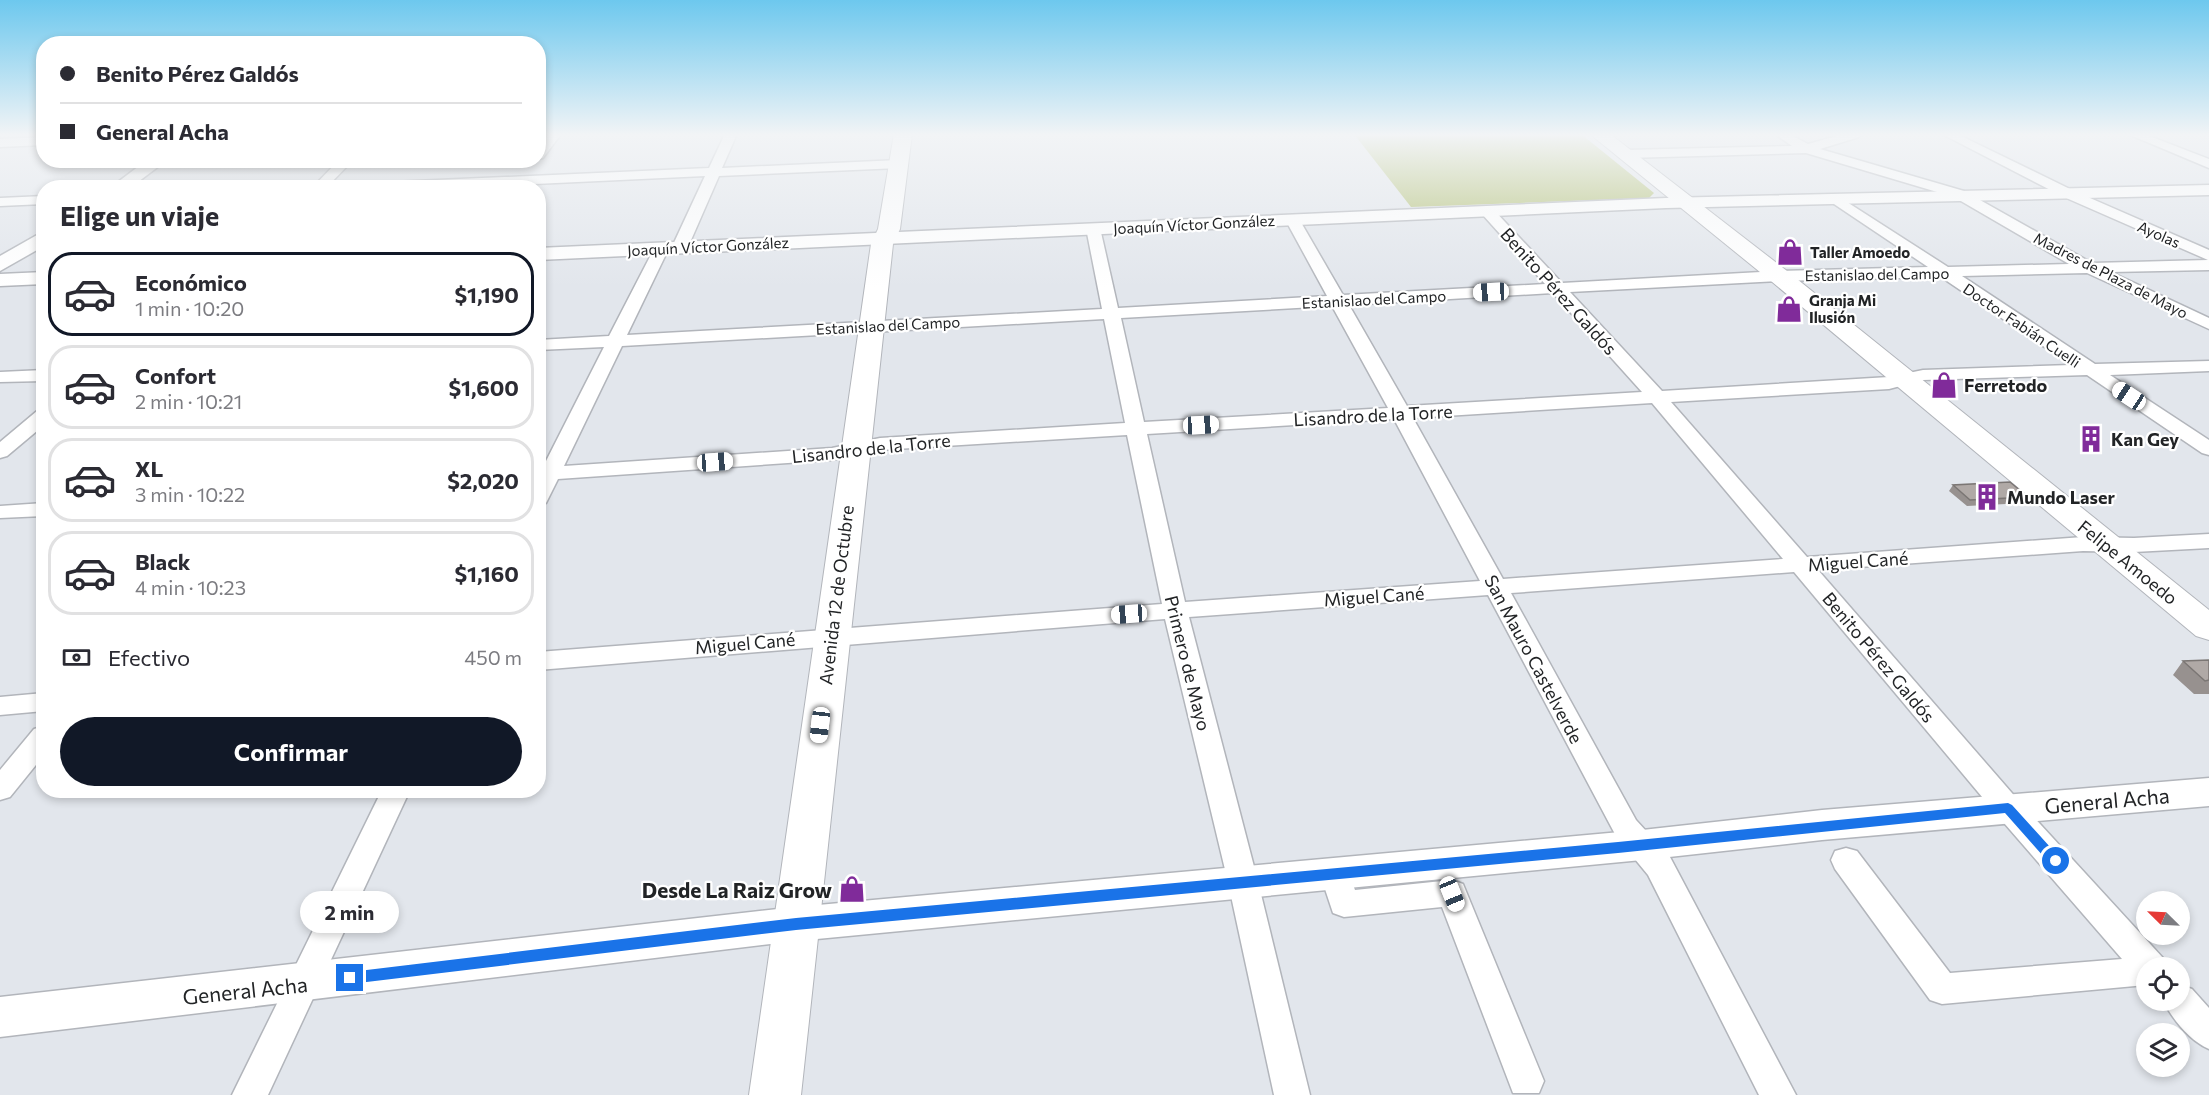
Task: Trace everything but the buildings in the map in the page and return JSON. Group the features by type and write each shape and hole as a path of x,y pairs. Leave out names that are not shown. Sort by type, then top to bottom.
{"main road":[{"name":"Avenida 12 de Octubre","path":"775,1095 854,450 896,185"},
{"name":"Felipe Amoedo","path":"1665,185 2209,628"}],"street":[{"path":"680,247 707,185"},
{"name":"Madres de Plaza de Mayo","path":"1927,185 1963,196 2089,268 2209,324"},
{"name":"Ayolas","path":"2051,185 2209,256"},
{"name":"Joaquín Víctor González","path":"546,254 1686,202 2209,190"},
{"name":"Doctor Fabián Cuelli","path":"1836,199 2209,449"},
{"path":"0,202 36,200"},
{"name":"Benito Pérez Galdós","path":"1487,211 1657,398 2008,808 2141,957"},
{"name":"San Mauro Castelverde","path":"1292,219 1401,413 1626,828 1659,866 1778,1095"},
{"name":"Primero de Mayo","path":"1093,228 1134,429 1175,611 1243,882 1292,1095"},
{"path":"0,266 36,242"},
{"path":"546,472 661,248"},
{"name":"Estanislao del Campo","path":"546,345 1779,276 2209,265"},
{"path":"0,280 36,278"},
{"name":"Lisandro de la Torre","path":"546,474 832,454 880,444 1889,383 1923,375 2209,366"},
{"path":"0,377 36,375"},
{"path":"0,452 36,422"},
{"path":"0,512 36,510"},
{"name":"Miguel Cané","path":"546,660 831,636 1801,565 2107,544 2209,542"},
{"path":"0,706 36,703"},
{"path":"0,789 36,746"},
{"name":"General Acha","path":"0,1017 303,984 796,924 1642,845 2008,808 2209,792"},
{"path":"250,1095 392,798"},
{"path":"1846,860 1942,989 2136,972"},
{"path":"1335,874 1344,904 1452,894 1526,1081"},
{"path":"2190,1011 2209,1033"}],"green space":[{"path":"1394,185 1644,185 1654,193 1649,198 1411,207"}],"place":[{"name":"Taller Amoedo","path":"1790,252"},
{"name":"Granja Mi Ilusión","path":"1789,309"},
{"name":"Ferretodo","path":"1944,385"},
{"name":"Kan Gey","path":"2091,439"},
{"name":"Mundo Laser","path":"1987,497"},
{"name":"Desde La Raiz Grow","path":"852,889"}],"route":[{"path":"350,978 796,924 1618,848 1822,825 2008,808 2056,861"}]}
